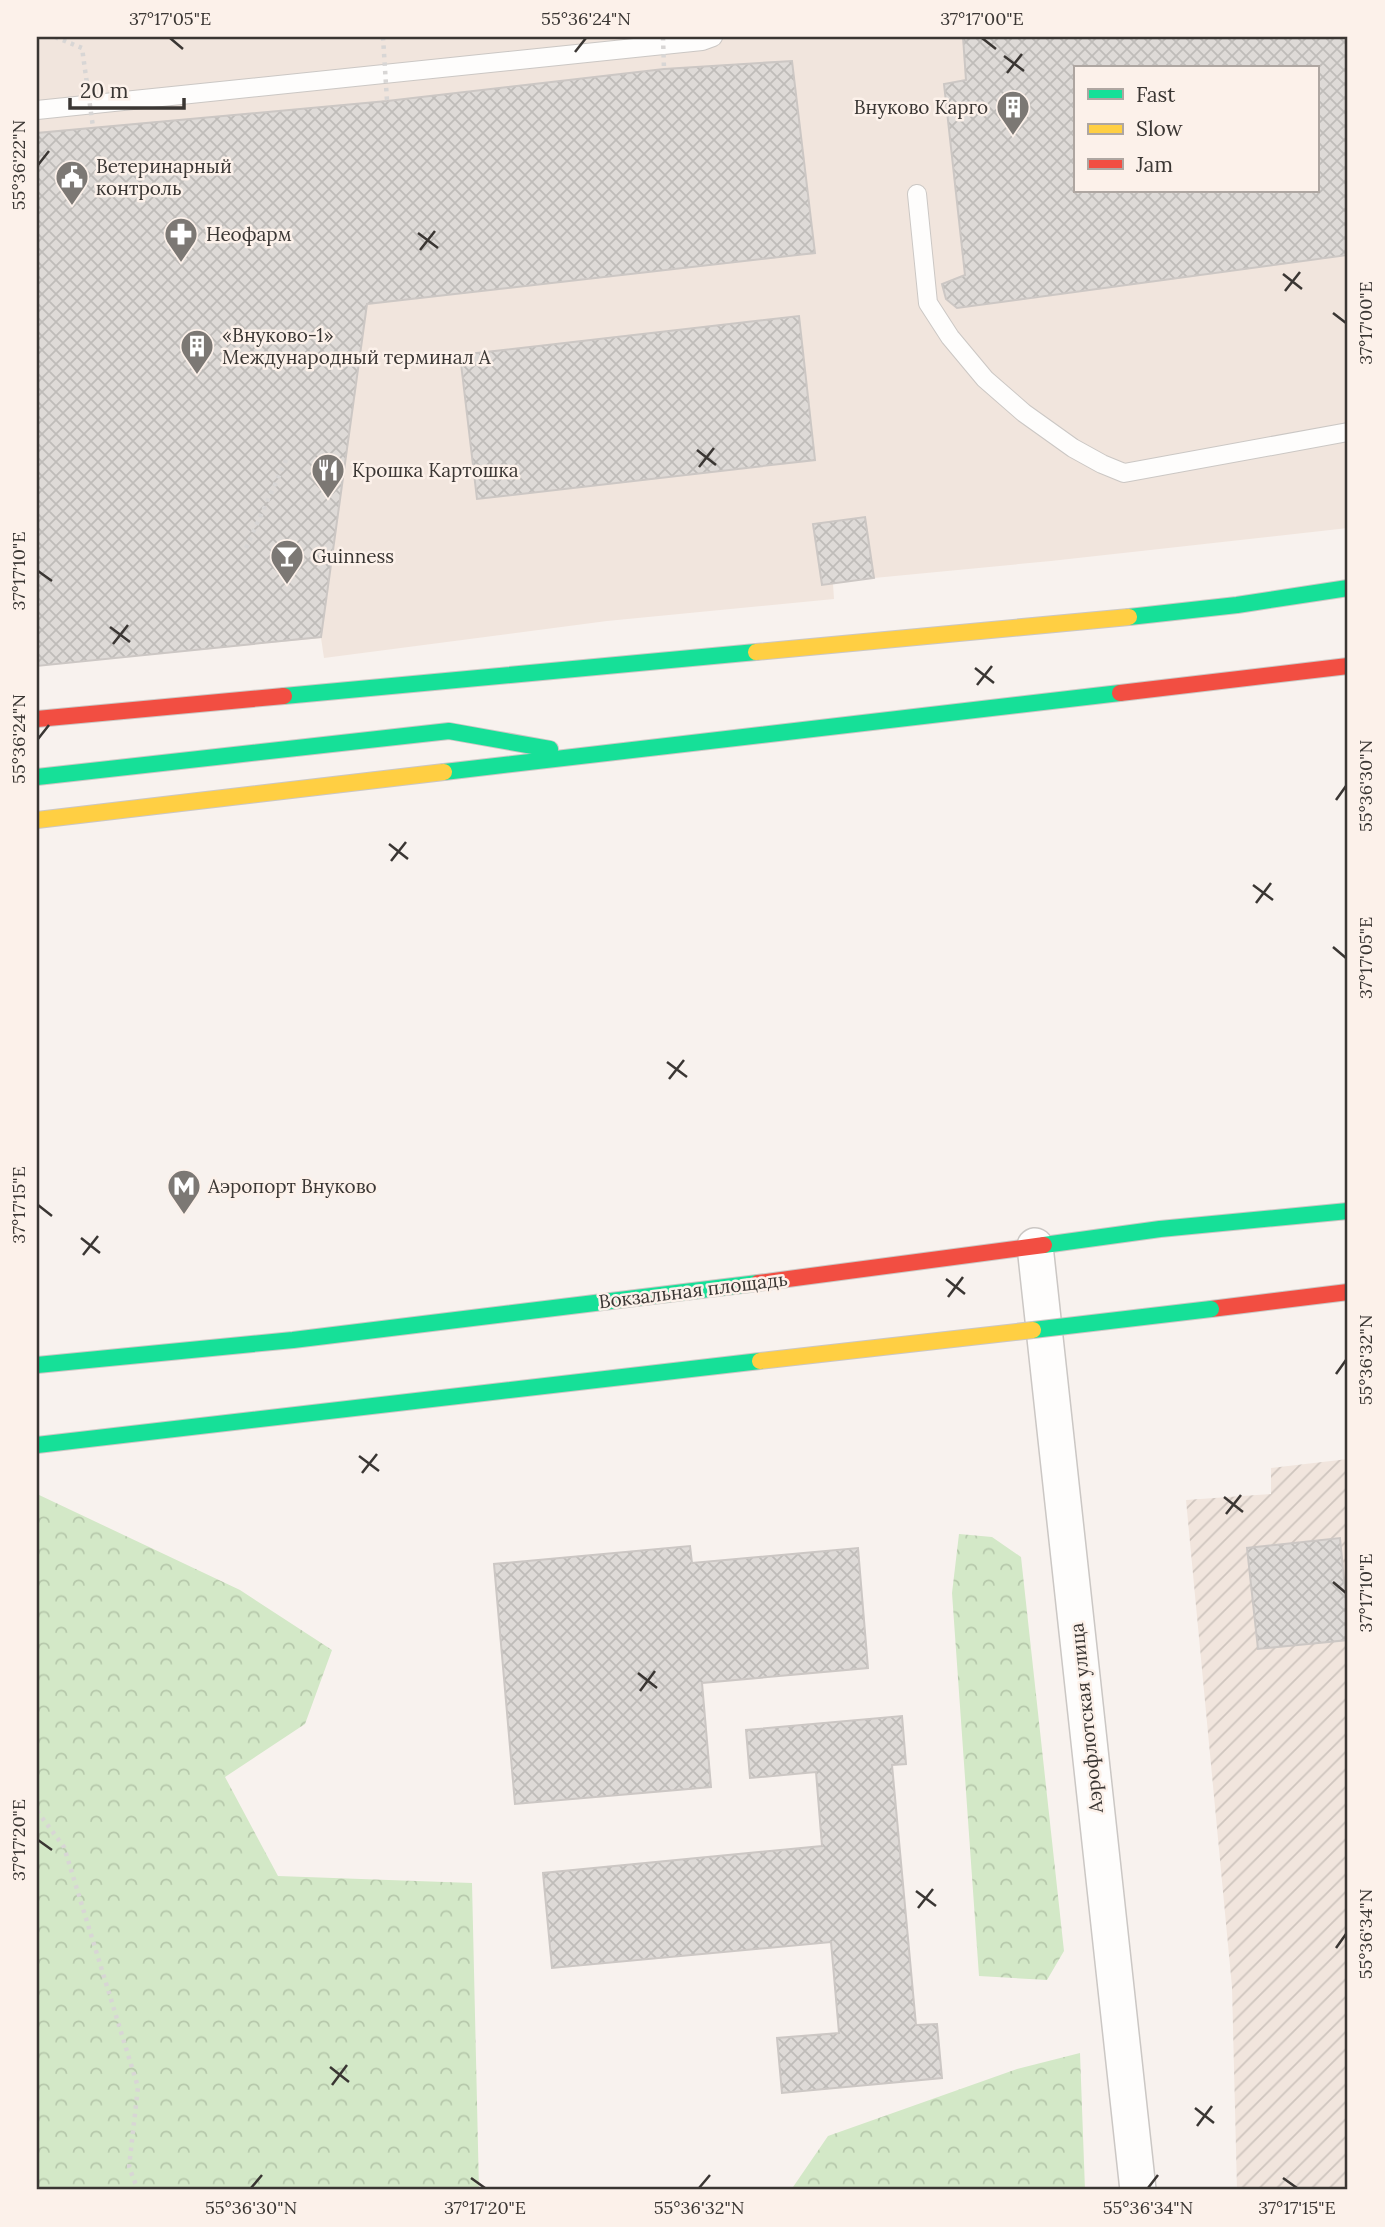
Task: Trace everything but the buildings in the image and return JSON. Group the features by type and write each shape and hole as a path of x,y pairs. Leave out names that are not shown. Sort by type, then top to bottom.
{"main road":[{"path":"37,719 1237,605 1348,588"},
{"path":"1237,605 1321,610"},
{"path":"37,820 1307,670 1348,668"},
{"path":"37,777 449,731 590,756"},
{"name":"Вокзальная площадь","path":"37,1365 293,1340 782,1280 1160,1228 1347,1211"},
{"path":"37,1445 1348,1293"}],"street":[{"name":"Аэрофлотская улица","path":"1035,1246 1138,2190"}],"lane":[{"path":"37,110 702,41 713,37"},
{"path":"917,194 928,303 950,337 985,379 1024,413 1073,448 1101,464 1124,473 1348,432"}],"path":[{"path":"55,37 82,47 93,127"},
{"path":"383,37 387,101"},
{"path":"663,37 664,69"},
{"path":"246,548 286,458"},
{"path":"37,1811 64,1847 138,2087 129,2166 138,2190"}],"shaded area":[{"path":"37,37 1348,37 1348,528 874,578 833,584 834,599 607,621 324,658 321,638 37,666"},
{"path":"1348,1459 1348,2190 1237,2190 1232,1987 1186,1500 1271,1494 1271,1468"}],"green space":[{"path":"37,1494 240,1590 332,1650 305,1724 225,1777 278,1876 472,1883 479,2190 37,2190"},
{"path":"959,1534 992,1537 1021,1557 1064,1951 1047,1980 979,1976 952,1593"},
{"path":"1080,2053 1085,2190 791,2190 828,2136 1017,2069"}],"traffic: fast":[{"path":"1129,617 1237,605 1348,588"},
{"path":"284,696 756,652"},
{"path":"444,772 1120,693"},
{"path":"37,777 449,731 550,749"},
{"path":"1044,1245 1160,1229 1348,1211"},
{"path":"37,1365 293,1340 758,1283"},
{"path":"1033,1330 1211,1309"},
{"path":"37,1445 760,1361"}],"traffic: slow":[{"path":"756,652 1129,617"},
{"path":"37,820 444,772"},
{"path":"760,1361 1033,1330"}],"traffic: jam":[{"path":"1120,693 1348,666"},
{"path":"37,719 284,696"},
{"path":"758,1283 1044,1245"},
{"path":"1211,1309 1348,1292"}],"place":[{"name":"Внуково Карго","path":"1013,137"},
{"name":"Ветеринарный контроль","path":"72,207"},
{"name":"Неофарм","path":"181,264"},
{"name":"«Внуково-1» Международный терминал А","path":"197,376"},
{"name":"Крошка Картошка","path":"328,500"},
{"name":"Guinness","path":"287,586"},
{"name":"Аэропорт Внуково","path":"184,1216"}]}
